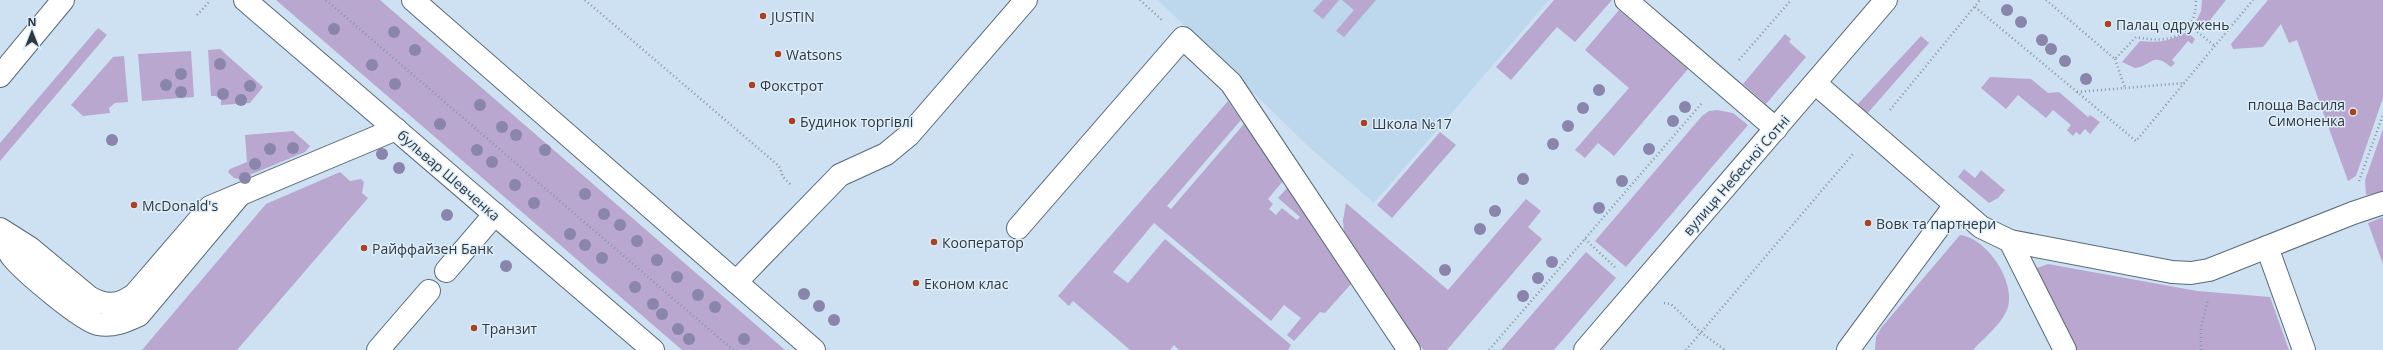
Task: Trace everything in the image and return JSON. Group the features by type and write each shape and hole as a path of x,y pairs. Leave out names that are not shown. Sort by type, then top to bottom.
{"main road":[{"path":"0,76 63,0"},
{"name":"бульвар Шевченка","path":"245,0 653,350"},
{"path":"413,0 814,350"},
{"path":"736,282 840,175 899,146 1026,0"},
{"path":"1626,0 1776,128"},
{"name":"вулиця Небесної Сотні","path":"1585,350 1886,0"},
{"path":"1018,228 1183,38 1231,83 1409,350"},
{"path":"1814,83 1989,232 2010,241 2172,272 2209,270 2353,213 2383,203"},
{"path":"0,229 24,243 89,297 100,304 113,305 125,302 135,294 206,210 396,128"},
{"path":"0,233 7,249 19,264 84,318 98,324 112,325 139,315 241,194"},
{"path":"1848,350 1956,205"},
{"path":"446,271 495,214"},
{"path":"2010,241 2065,350"},
{"path":"2267,247 2304,350"},
{"path":"378,350 429,291"}],"path":[{"path":"326,0 732,350"},
{"path":"585,0 779,166 785,179 813,204"},
{"path":"1489,350 1791,0"},
{"path":"1686,350 1810,202 1872,132 1976,7 1980,0"},
{"path":"2046,0 2115,59 2125,88"},
{"path":"2191,27 2196,0"},
{"path":"1976,7 2136,141 2253,0"},
{"path":"197,15 209,2"},
{"path":"2115,59 2136,37 2146,39 2171,38 2191,27"},
{"path":"2191,27 2215,46"},
{"path":"2077,92 2185,83"},
{"path":"2353,213 2360,180 2383,115"},
{"path":"2201,350 2202,328 2210,283 2209,270"}],"shaded area":[{"path":"276,0 380,0 785,350 682,350"},
{"name":"Школа №17","path":"1158,0 1549,0 1374,203 1309,147"},
{"path":"1323,0 1339,0 1323,19 1313,11"},
{"path":"1342,0 1376,0 1344,37 1336,31 1354,10"},
{"path":"1554,0 1612,0 1575,42 1557,27 1511,80 1496,67"},
{"path":"2202,0 2226,0 2202,30 2195,24 2201,11"},
{"name":"площа Василя Симоненка","path":"2268,0 2383,0 2383,98 2356,176 2348,181 2297,40 2289,43 2281,24 2263,47 2233,49 2231,44"},
{"path":"1619,10 1688,69 1614,156 1598,143 1585,158 1575,150 1629,88 1585,50"},
{"path":"98,28 107,35 0,161 0,143"},
{"path":"2187,32 2195,39 2192,44 2188,41 2172,60 2175,63 2171,67 2160,60 2152,61 2141,67 2135,68 2122,62 2140,41 2164,41"},
{"path":"1785,34 1791,39 1789,42 1806,57 1766,104 1743,84"},
{"path":"1921,36 1929,43 1866,115 1856,106"},
{"path":"220,49 263,87 250,103 221,105 221,100 216,96 211,96 208,50"},
{"path":"191,51 194,97 142,101 138,54"},
{"path":"124,56 128,102 115,103 109,108 110,113 83,116 71,105 113,57"},
{"path":"1990,77 2031,79 2048,93 2059,92 2088,117 2090,115 2100,122 2090,134 2085,129 2080,135 2076,132 2073,136 2067,130 2071,125 2053,110 2046,118 2018,95 2006,109 1981,88"},
{"path":"1228,101 1241,120 1167,206 1171,209 1244,124 1283,181 1268,199 1273,204 1269,209 1276,215 1282,208 1297,220 1300,217 1278,198 1287,188 1352,283 1325,313 1320,312 1294,341 1287,335 1301,318 1284,305 1271,321 1154,223 1113,272 1128,283 1165,239 1291,345 1288,350 1179,350 1174,345 1170,350 1130,350 1073,301 1069,306 1058,296"},
{"path":"1717,110 1733,113 1748,125 1626,267 1595,241 1702,116 1709,111"},
{"path":"2383,129 2383,192 2366,195 2365,180"},
{"path":"293,131 310,146 305,152 240,179 234,178 228,172 230,169 247,162 245,135"},
{"path":"1440,132 1456,145 1392,218 1377,205"},
{"path":"1964,169 1975,178 1981,170 2005,190 1998,198 1989,203 1958,177"},
{"path":"340,172 350,181 361,179 364,182 362,193 368,198 237,350 142,350 266,204"},
{"path":"1526,199 1541,211 1528,227 1542,239 1447,350 1424,350 1416,342 1344,234 1343,220 1346,203 1448,290"},
{"path":"2383,217 2383,264 2368,223"},
{"path":"1960,235 1970,238 1989,252 1997,262 2003,274 2009,297 2008,307 2002,319 1973,350 1875,350 1876,337 1881,328"},
{"path":"1586,252 1616,278 1554,350 1501,350"},
{"path":"2048,264 2197,291 2270,297 2289,350 2072,350 2036,276 2037,268"}],"place":[{"name":"JUSTIN","path":"763,16"},
{"name":"Палац одружень","path":"2108,24"},
{"name":"Watsons","path":"778,54"},
{"name":"Фокстрот","path":"752,85"},
{"name":"площа Василя Симоненка","path":"2353,112"},
{"name":"Будинок торгівлі","path":"792,121"},
{"name":"Школа №17","path":"1364,123"},
{"name":"McDonald's","path":"134,205"},
{"name":"Вовк та партнери","path":"1868,223"},
{"name":"Кооператор","path":"934,242"},
{"name":"Райффайзен Банк","path":"364,248"},
{"name":"Економ клас","path":"916,283"},
{"name":"Транзит","path":"474,328"}]}
